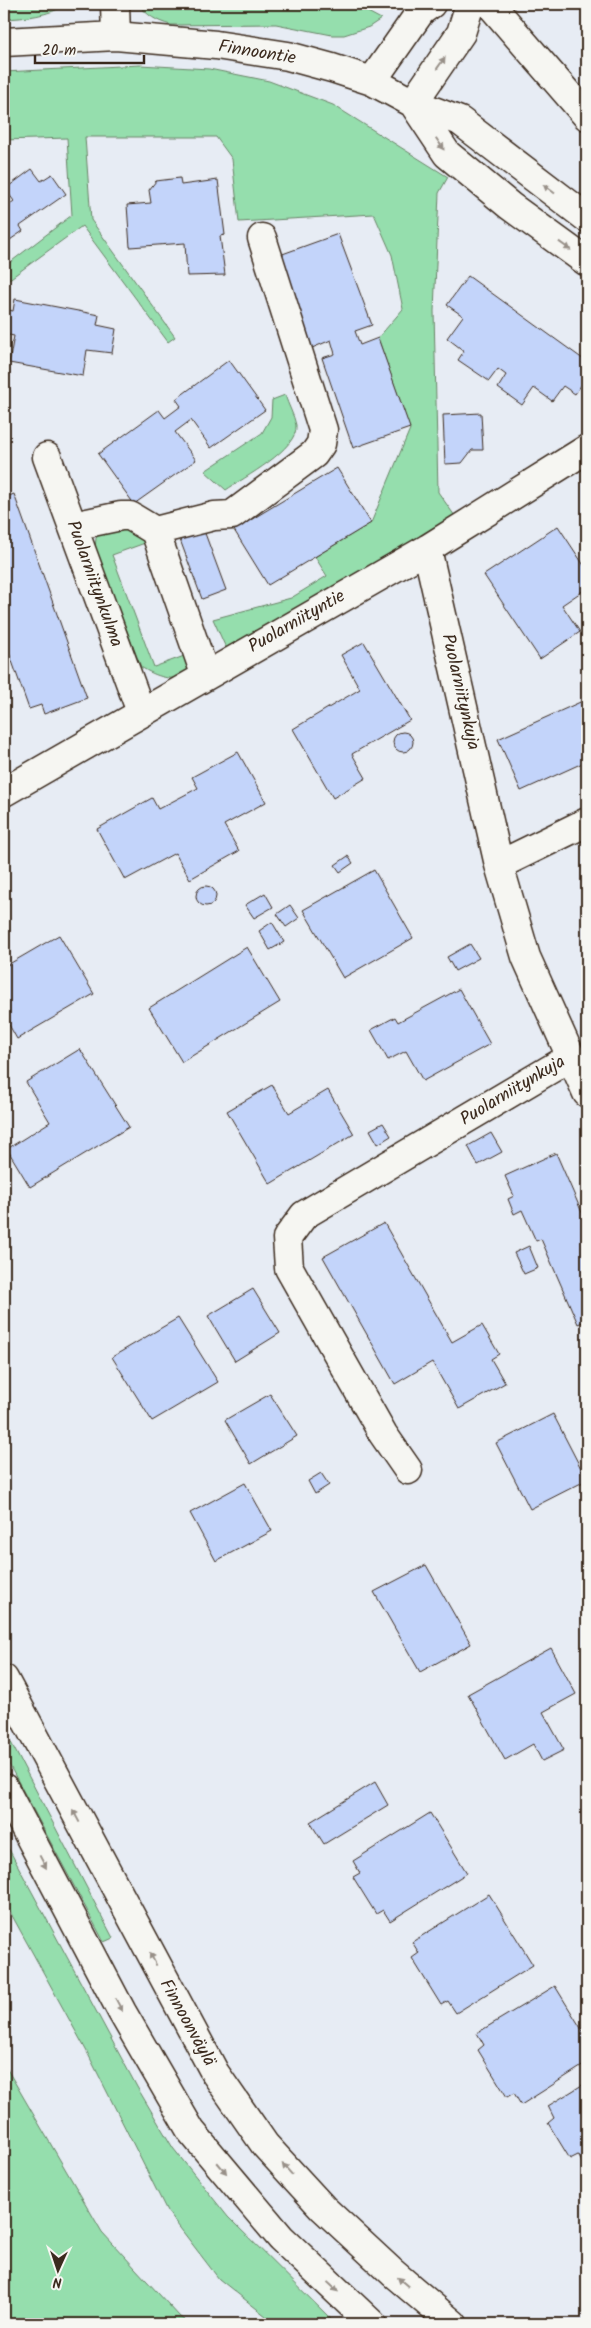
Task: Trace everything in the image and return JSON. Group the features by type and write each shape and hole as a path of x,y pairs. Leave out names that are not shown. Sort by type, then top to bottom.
{"street":[{"path":"115,4 116,36"},
{"path":"372,81 421,11 431,4"},
{"path":"413,104 461,33 470,4"},
{"path":"490,4 587,116"},
{"name":"Finnoontie","path":"4,42 116,36 216,45 288,56 372,81 413,104 460,121 587,218"},
{"name":"Finnoontie","path":"413,104 448,154 510,206 587,262"},
{"path":"155,531 214,516 232,515 314,454 321,444 323,430 262,238"},
{"name":"Puolarniityntie","path":"4,792 206,674 427,549 587,449"},
{"name":"Puolarniitynkulma","path":"47,457 141,712"},
{"path":"73,526 121,516 130,516 155,531 206,674"},
{"name":"Puolarniitynkuja","path":"408,1470 383,1434 289,1268 287,1238 304,1215 571,1057 526,957 499,865 427,549"},
{"path":"499,865 587,822"},
{"path":"571,1057 587,1093"},
{"name":"Finnoonväylä","path":"4,1680 215,2073 265,2145 323,2208 442,2321"},
{"path":"4,1788 122,2012 191,2131 281,2238 372,2324"}],"green space":[{"path":"4,4 68,4 45,14 4,19"},
{"path":"138,4 353,4 381,19 369,27 344,35 332,35 276,24 171,25 153,18"},
{"path":"140,65 209,69 269,81 333,105 448,177 439,193 434,311 438,492 457,519 230,657 213,619 291,598 327,576 315,557 371,523 410,429 378,338 403,309 392,255 374,214 239,222 232,159 216,137 85,137 91,220 175,337 168,342 82,226 4,283 4,267 72,215 67,138 4,140 4,72"},
{"path":"285,395 296,425 295,434 289,444 268,462 226,490 205,471 262,433 271,417 272,400"},
{"path":"107,527 138,527 145,543 112,555 154,667 187,655 189,674 183,677 170,678 152,673 141,667 95,549 96,538"},
{"path":"4,1729 113,1938 104,1942 4,1755"},
{"path":"4,1840 137,2087 173,2148 228,2217 336,2324 276,2324 219,2279 167,2211 86,2050 4,1901"},
{"path":"4,2064 102,2232 180,2317 189,2324 4,2324"}],"building":[{"path":"32,169 41,181 52,174 66,194 20,226 23,231 4,244 4,204 6,207 14,201 5,189"},
{"path":"180,178 181,185 218,180 225,235 220,236 225,275 187,276 185,243 130,247 127,205 151,203 149,190 156,181"},
{"path":"338,234 372,325 355,331 360,345 378,338 410,428 353,448 322,358 335,354 331,340 312,348 277,256"},
{"path":"468,276 587,362 587,377 575,394 563,386 552,401 534,388 522,405 498,388 506,375 498,369 489,381 458,360 464,351 447,338 463,316 447,305"},
{"path":"15,299 99,315 97,325 116,329 112,353 87,350 83,376 9,363 14,336 4,334 4,309 13,311"},
{"path":"229,360 265,410 211,448 191,420 175,432 196,460 134,504 98,454 159,410 165,418 181,406 176,399"},
{"path":"481,413 483,450 472,450 462,463 445,464 443,415"},
{"path":"337,468 371,523 268,585 234,530"},
{"path":"14,494 87,698 44,714 41,705 29,709 7,647 4,648 4,498"},
{"path":"558,526 587,570 587,588 562,605 580,632 540,659 484,575"},
{"path":"203,528 226,590 202,599 179,537"},
{"path":"364,642 410,720 352,754 366,778 333,798 293,729 360,689 341,655"},
{"path":"587,699 587,761 521,791 498,739"},
{"path":"403,732 410,735 413,742 410,749 403,752 396,749 393,742 396,735"},
{"path":"238,752 266,802 224,825 239,851 190,879 175,853 125,880 97,829 152,798 158,809 198,788 192,777"},
{"path":"348,856 353,863 340,872 335,865"},
{"path":"374,870 413,938 343,978 303,910"},
{"path":"206,886 213,889 216,896 213,903 206,906 199,903 196,896 199,889"},
{"path":"265,893 273,907 254,918 245,905"},
{"path":"290,905 299,918 286,927 277,914"},
{"path":"272,922 284,942 270,950 259,931"},
{"path":"59,935 94,994 17,1039 4,1016 4,967"},
{"path":"470,944 479,958 455,971 447,957"},
{"path":"247,947 280,1002 182,1062 149,1008"},
{"path":"459,989 490,1044 423,1081 406,1051 388,1060 371,1030 395,1017 398,1022"},
{"path":"80,1049 129,1127 30,1187 7,1149 50,1122 26,1082"},
{"path":"272,1085 289,1113 328,1090 354,1134 270,1184 227,1111"},
{"path":"383,1123 391,1136 378,1144 370,1130"},
{"path":"491,1133 502,1152 478,1165 468,1146"},
{"path":"556,1153 587,1224 587,1320 578,1324 541,1239 536,1241 522,1210 514,1214 508,1199 514,1196 505,1176"},
{"path":"384,1223 452,1342 482,1325 499,1354 491,1359 505,1383 459,1409 432,1362 395,1384 323,1257"},
{"path":"529,1246 538,1268 524,1274 514,1253"},
{"path":"253,1289 280,1333 235,1361 208,1316"},
{"path":"178,1318 218,1382 152,1421 112,1357"},
{"path":"270,1394 297,1436 251,1464 225,1420"},
{"path":"553,1414 587,1480 530,1509 496,1443"},
{"path":"321,1473 329,1485 315,1494 308,1481"},
{"path":"245,1483 272,1531 216,1561 190,1513"},
{"path":"426,1565 471,1644 420,1672 374,1592"},
{"path":"551,1648 576,1694 543,1712 564,1750 542,1761 533,1744 505,1760 468,1694"},
{"path":"375,1782 388,1805 324,1844 310,1822"},
{"path":"430,1813 467,1873 390,1921 383,1910 376,1914 353,1877 360,1873 353,1861"},
{"path":"489,1894 533,1965 456,2013 448,2001 441,2005 412,1958 419,1953 412,1942"},
{"path":"555,1986 587,2038 587,2063 521,2105 514,2093 507,2097 478,2050 484,2045 477,2033"},
{"path":"587,2082 587,2165 585,2167 578,2155 570,2159 548,2123 554,2118 548,2106"}]}
